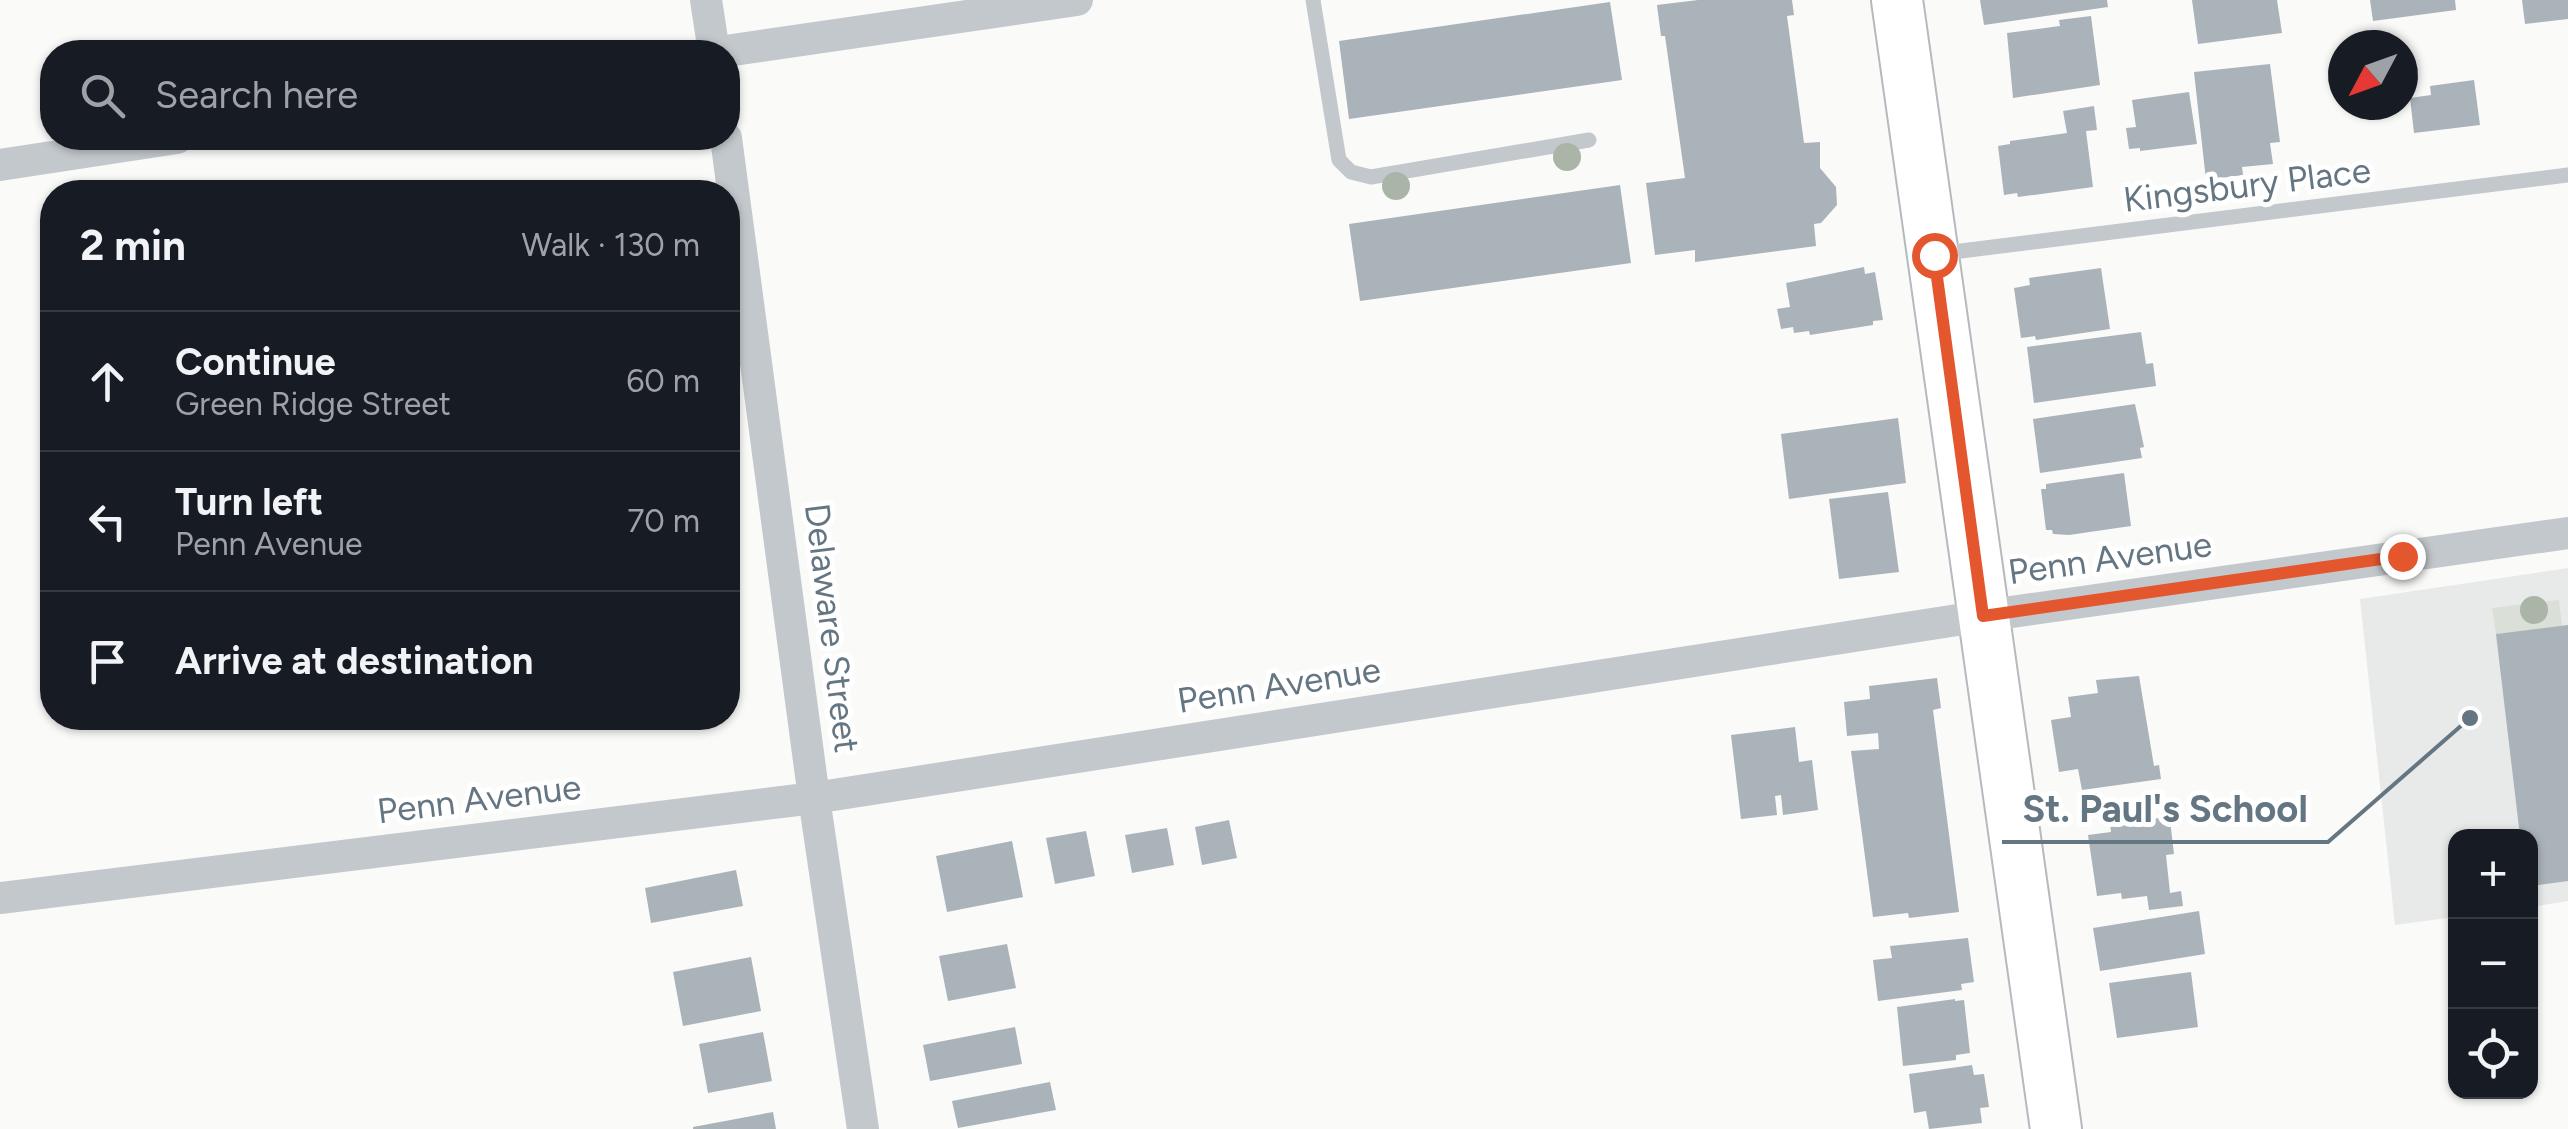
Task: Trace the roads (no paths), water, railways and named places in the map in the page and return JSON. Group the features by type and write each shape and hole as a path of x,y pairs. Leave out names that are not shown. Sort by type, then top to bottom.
{"main road":[{"path":"1897,0 2056,1129"}],"street":[{"path":"706,0 714,40"},
{"path":"740,49 1077,0"},
{"path":"0,165 98,150"},
{"name":"Delaware Street","path":"727,150 729,180"},
{"name":"Delaware Street","path":"741,338 863,1129"},
{"name":"Penn Avenue","path":"0,898 814,798 1983,616 2568,533"}],"lane":[{"path":"1313,0 1339,160 1351,172 1371,177 1589,140"},
{"name":"Kingsbury Place","path":"1934,255 2568,175"}],"place":[{"name":"St. Paul's School","path":"2470,718"}]}
